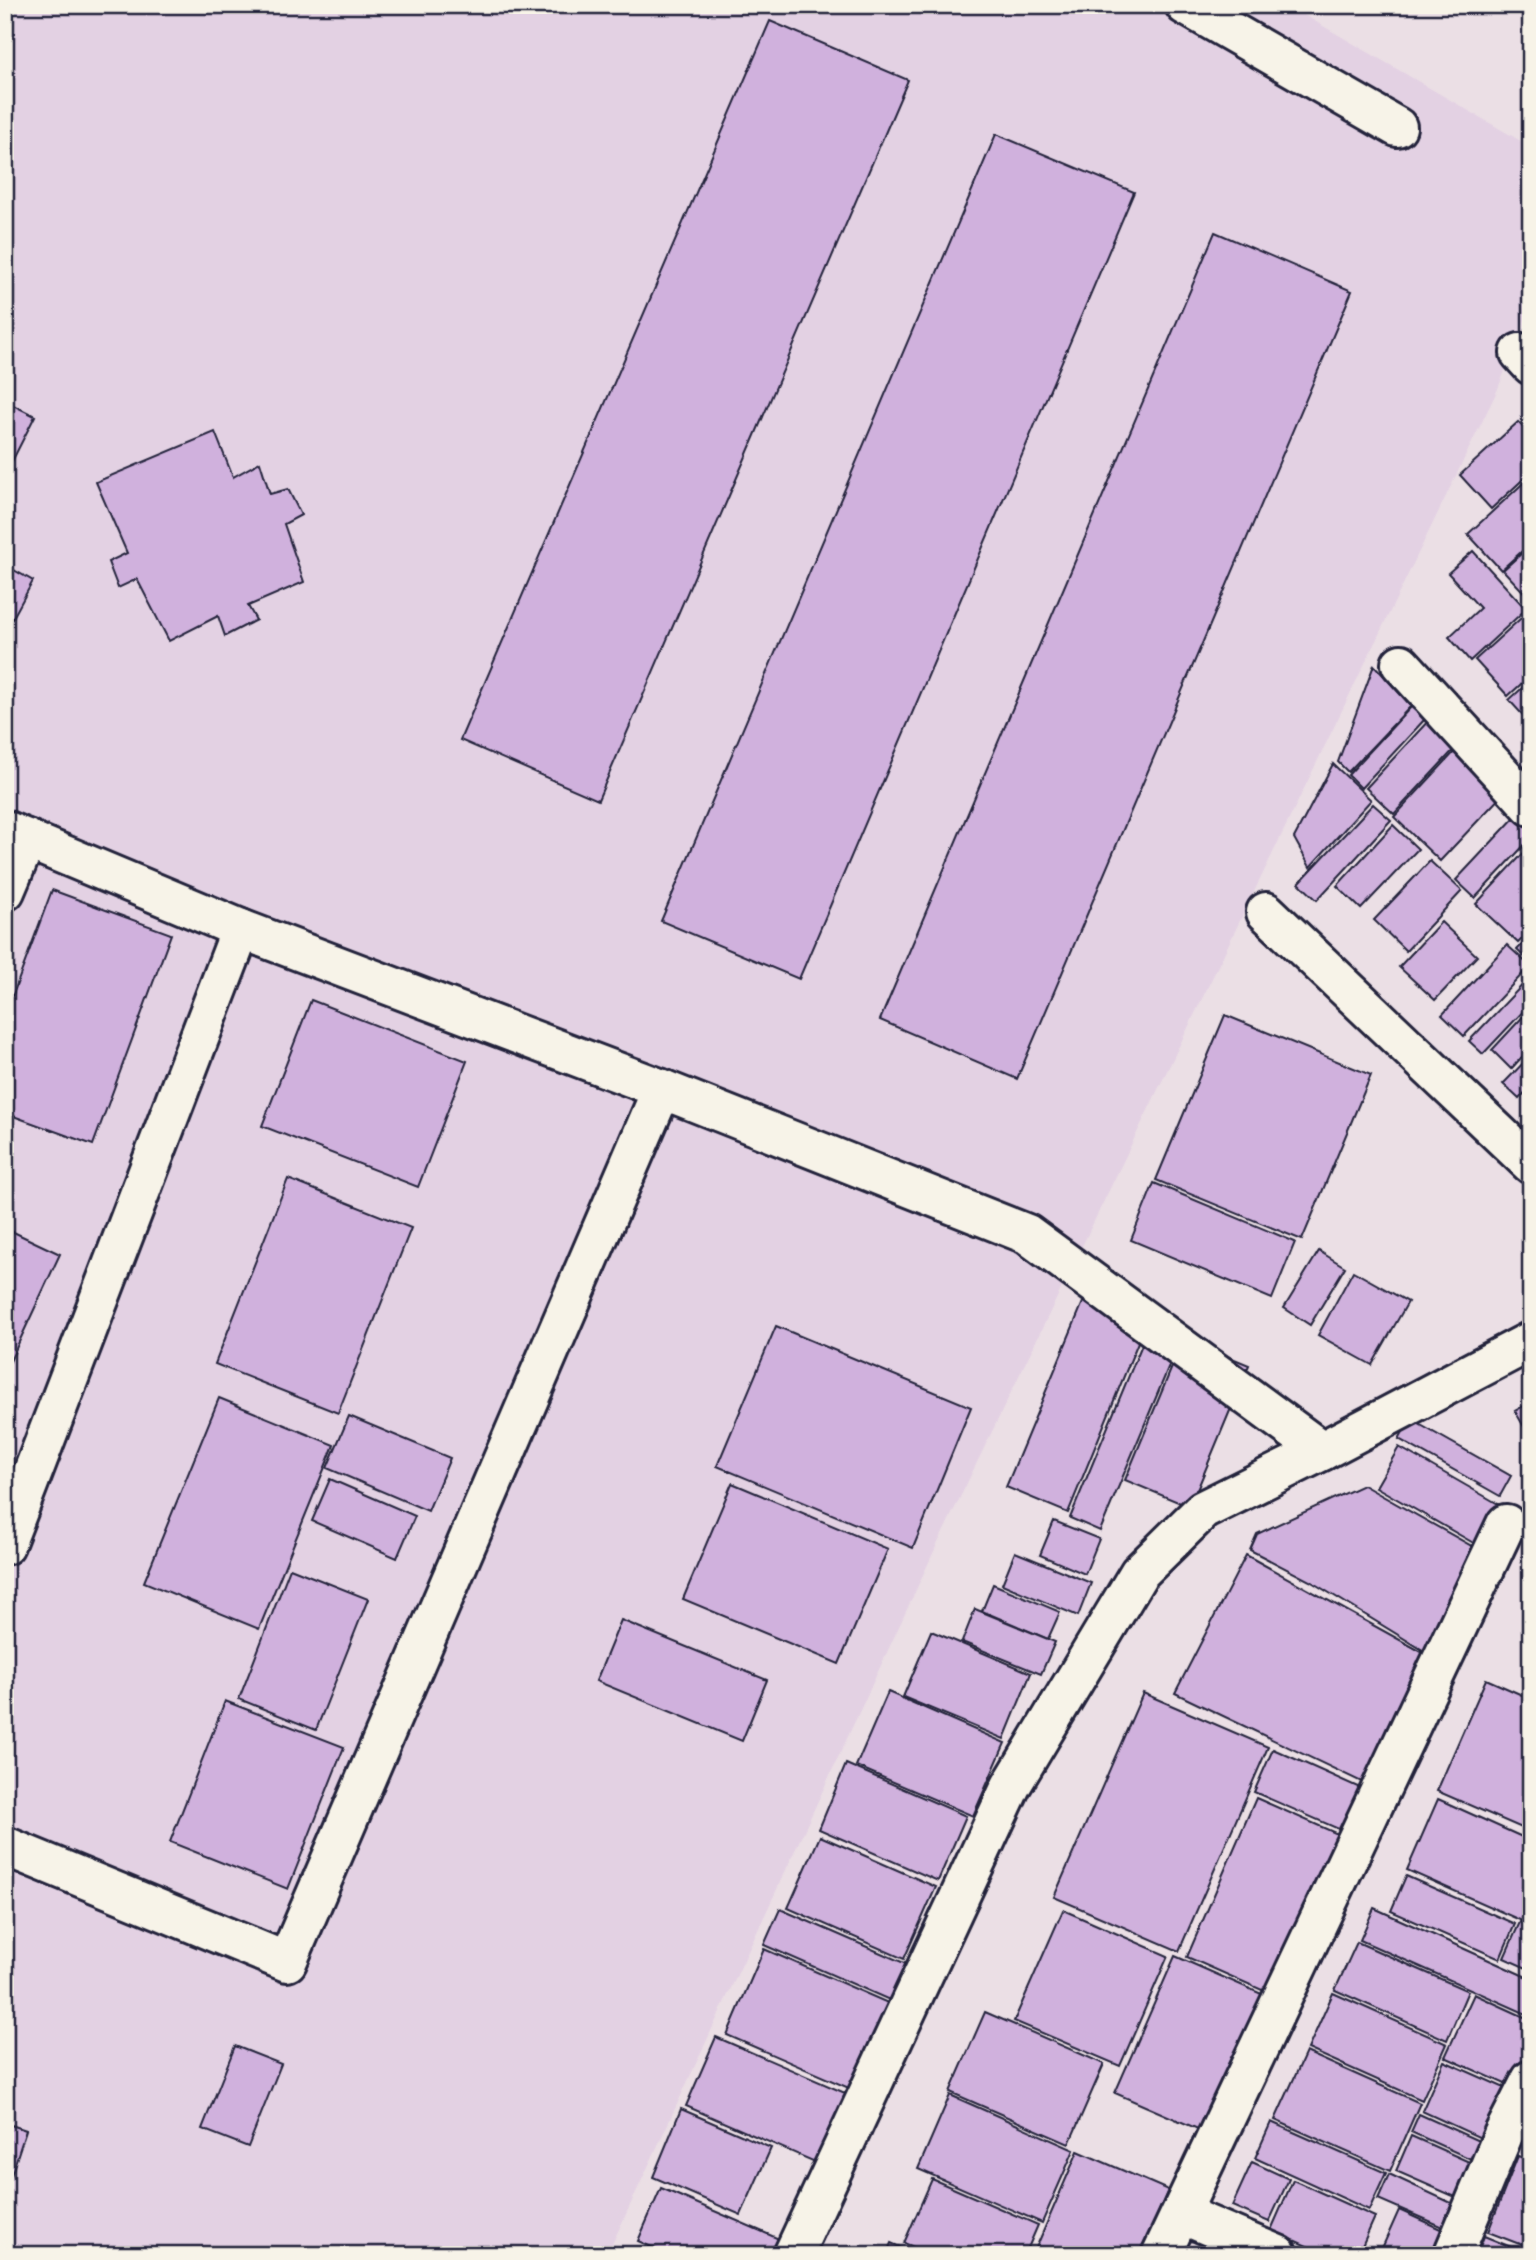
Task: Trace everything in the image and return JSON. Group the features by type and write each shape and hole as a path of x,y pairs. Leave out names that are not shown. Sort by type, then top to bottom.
{"street":[{"path":"1185,5 1397,127"},
{"path":"1401,664 1531,806"},
{"path":"5,891 16,835 242,929 662,1089 1027,1234 1322,1451"},
{"path":"1266,912 1531,1164"},
{"path":"5,1545 242,929"},
{"path":"5,1846 287,1962 662,1089"},
{"path":"793,2255 1011,1786 1139,1573 1203,1510 1531,1341"},
{"path":"1161,2255 1506,1524"},
{"path":"1453,2255 1517,2139 1531,2080"},
{"path":"1181,2214 1278,2255"}],"shaded area":[{"path":"5,5 1287,5 1531,147 1531,304 1497,391 935,1549 607,2255 5,2255"}],"building":[{"path":"770,21 908,80 598,800 460,740"},
{"path":"996,134 1134,192 799,979 661,921"},
{"path":"1215,232 1352,291 1017,1079 880,1020"},
{"path":"5,401 35,416 5,475"},
{"path":"1518,422 1531,436 1531,472 1491,509 1460,475"},
{"path":"215,432 233,477 260,462 270,494 288,489 301,515 284,524 304,582 248,606 256,620 225,636 218,616 169,641 137,579 118,588 108,562 127,553 96,482"},
{"path":"1531,476 1531,543 1501,570 1468,534"},
{"path":"1531,545 1531,600 1503,570"},
{"path":"1473,551 1526,609 1470,661 1449,637 1480,608 1448,573"},
{"path":"5,565 33,581 5,632"},
{"path":"1531,609 1531,675 1508,696 1475,660"},
{"path":"1374,665 1411,706 1348,772 1338,762"},
{"path":"1531,680 1531,724 1509,700"},
{"path":"1411,707 1425,719 1361,788 1348,775"},
{"path":"1431,718 1459,744 1394,814 1366,788"},
{"path":"1458,748 1505,792 1440,861 1394,817"},
{"path":"1333,764 1371,800 1310,867 1294,838"},
{"path":"1373,804 1391,820 1317,900 1299,883"},
{"path":"1517,815 1531,827 1531,838 1475,898 1456,880"},
{"path":"1393,825 1418,849 1361,909 1337,886"},
{"path":"1531,845 1531,930 1518,943 1476,904"},
{"path":"1430,861 1462,891 1406,951 1374,920"},
{"path":"52,890 171,934 93,1145 5,1113 5,1016"},
{"path":"1441,922 1477,956 1435,1000 1399,967"},
{"path":"1531,935 1531,963 1517,950"},
{"path":"1507,945 1530,966 1464,1036 1442,1015"},
{"path":"1531,976 1531,1003 1483,1054 1469,1041"},
{"path":"311,1000 467,1061 418,1187 262,1126"},
{"path":"1531,1008 1531,1047 1511,1069 1492,1050"},
{"path":"1225,1015 1371,1075 1302,1240 1156,1180"},
{"path":"1531,1055 1531,1086 1519,1099 1503,1084"},
{"path":"288,1179 411,1228 338,1413 215,1364"},
{"path":"1154,1183 1295,1242 1272,1299 1131,1240"},
{"path":"5,1228 60,1254 5,1372"},
{"path":"1319,1251 1345,1267 1310,1325 1284,1308"},
{"path":"1353,1271 1408,1302 1372,1365 1318,1335"},
{"path":"1086,1295 1147,1320 1068,1513 1006,1487"},
{"path":"1152,1320 1183,1333 1100,1531 1070,1518"},
{"path":"776,1326 971,1407 913,1548 717,1466"},
{"path":"1184,1338 1249,1365 1190,1507 1125,1480"},
{"path":"219,1398 334,1445 259,1629 144,1582"},
{"path":"1531,1402 1531,1439 1515,1411"},
{"path":"349,1416 450,1458 428,1511 327,1468"},
{"path":"1410,1419 1511,1476 1500,1496 1399,1439"},
{"path":"1399,1447 1500,1505 1477,1545 1376,1487"},
{"path":"330,1479 415,1516 397,1558 312,1521"},
{"path":"732,1483 888,1549 839,1664 683,1599"},
{"path":"1363,1485 1475,1548 1431,1655 1310,1581 1250,1550 1257,1534"},
{"path":"1054,1521 1099,1539 1085,1574 1040,1555"},
{"path":"1015,1552 1091,1583 1078,1616 1002,1584"},
{"path":"1246,1555 1429,1656 1370,1786 1175,1693"},
{"path":"290,1568 368,1599 316,1730 239,1699"},
{"path":"993,1584 1060,1612 1048,1639 982,1611"},
{"path":"975,1609 1055,1642 1041,1674 962,1642"},
{"path":"621,1620 767,1680 742,1741 596,1681"},
{"path":"931,1631 1031,1673 1004,1739 903,1697"},
{"path":"1486,1679 1531,1699 1531,1832 1437,1791"},
{"path":"888,1692 1005,1743 973,1816 856,1766"},
{"path":"1143,1693 1268,1747 1179,1951 1054,1897"},
{"path":"225,1701 344,1747 288,1889 170,1842"},
{"path":"1273,1749 1369,1792 1350,1834 1254,1792"},
{"path":"846,1764 966,1816 938,1881 819,1829"},
{"path":"1256,1798 1340,1835 1271,1994 1187,1957"},
{"path":"1438,1799 1531,1841 1531,1925 1407,1870"},
{"path":"820,1836 936,1887 904,1959 788,1908"},
{"path":"1406,1876 1515,1924 1500,1959 1391,1911"},
{"path":"1374,1908 1531,1979 1531,2016 1360,1940"},
{"path":"780,1909 911,1966 894,2002 764,1945"},
{"path":"1063,1910 1168,1956 1120,2066 1014,2021"},
{"path":"1520,1922 1531,1927 1531,1970 1504,1958"},
{"path":"1357,1942 1468,1991 1447,2040 1335,1990"},
{"path":"764,1949 888,2003 851,2089 727,2035"},
{"path":"1175,1956 1273,1999 1214,2136 1115,2093"},
{"path":"1333,1993 1447,2044 1422,2100 1308,2049"},
{"path":"1474,1994 1531,2020 1531,2049 1514,2088 1445,2057"},
{"path":"985,2012 1104,2064 1069,2144 950,2092"},
{"path":"716,2037 852,2096 822,2165 686,2106"},
{"path":"235,2046 281,2064 248,2147 202,2129"},
{"path":"1306,2052 1420,2103 1390,2171 1275,2120"},
{"path":"1444,2061 1507,2089 1485,2140 1422,2111"},
{"path":"950,2095 1074,2150 1042,2223 918,2169"},
{"path":"681,2109 771,2148 741,2215 653,2177"},
{"path":"1419,2114 1481,2142 1473,2160 1411,2132"},
{"path":"1271,2122 1386,2173 1369,2210 1255,2158"},
{"path":"5,2123 26,2130 5,2194"},
{"path":"1411,2136 1476,2165 1460,2199 1396,2171"},
{"path":"1078,2151 1168,2190 1140,2255 1033,2255"},
{"path":"1518,2156 1531,2161 1530,2248 1488,2232"},
{"path":"1252,2162 1289,2179 1269,2222 1232,2206"},
{"path":"1389,2174 1458,2206 1447,2229 1378,2199"},
{"path":"932,2179 1038,2225 1025,2255 932,2255 904,2243"},
{"path":"1293,2180 1375,2217 1358,2255 1327,2255 1271,2230"},
{"path":"661,2188 786,2242 781,2255 669,2255 638,2241"},
{"path":"1399,2210 1445,2231 1434,2255 1379,2255"},
{"path":"1484,2236 1526,2253 1477,2255"},
{"path":"1211,2242 1241,2255 1206,2255"},
{"path":"891,2243 917,2255 886,2255"}]}
